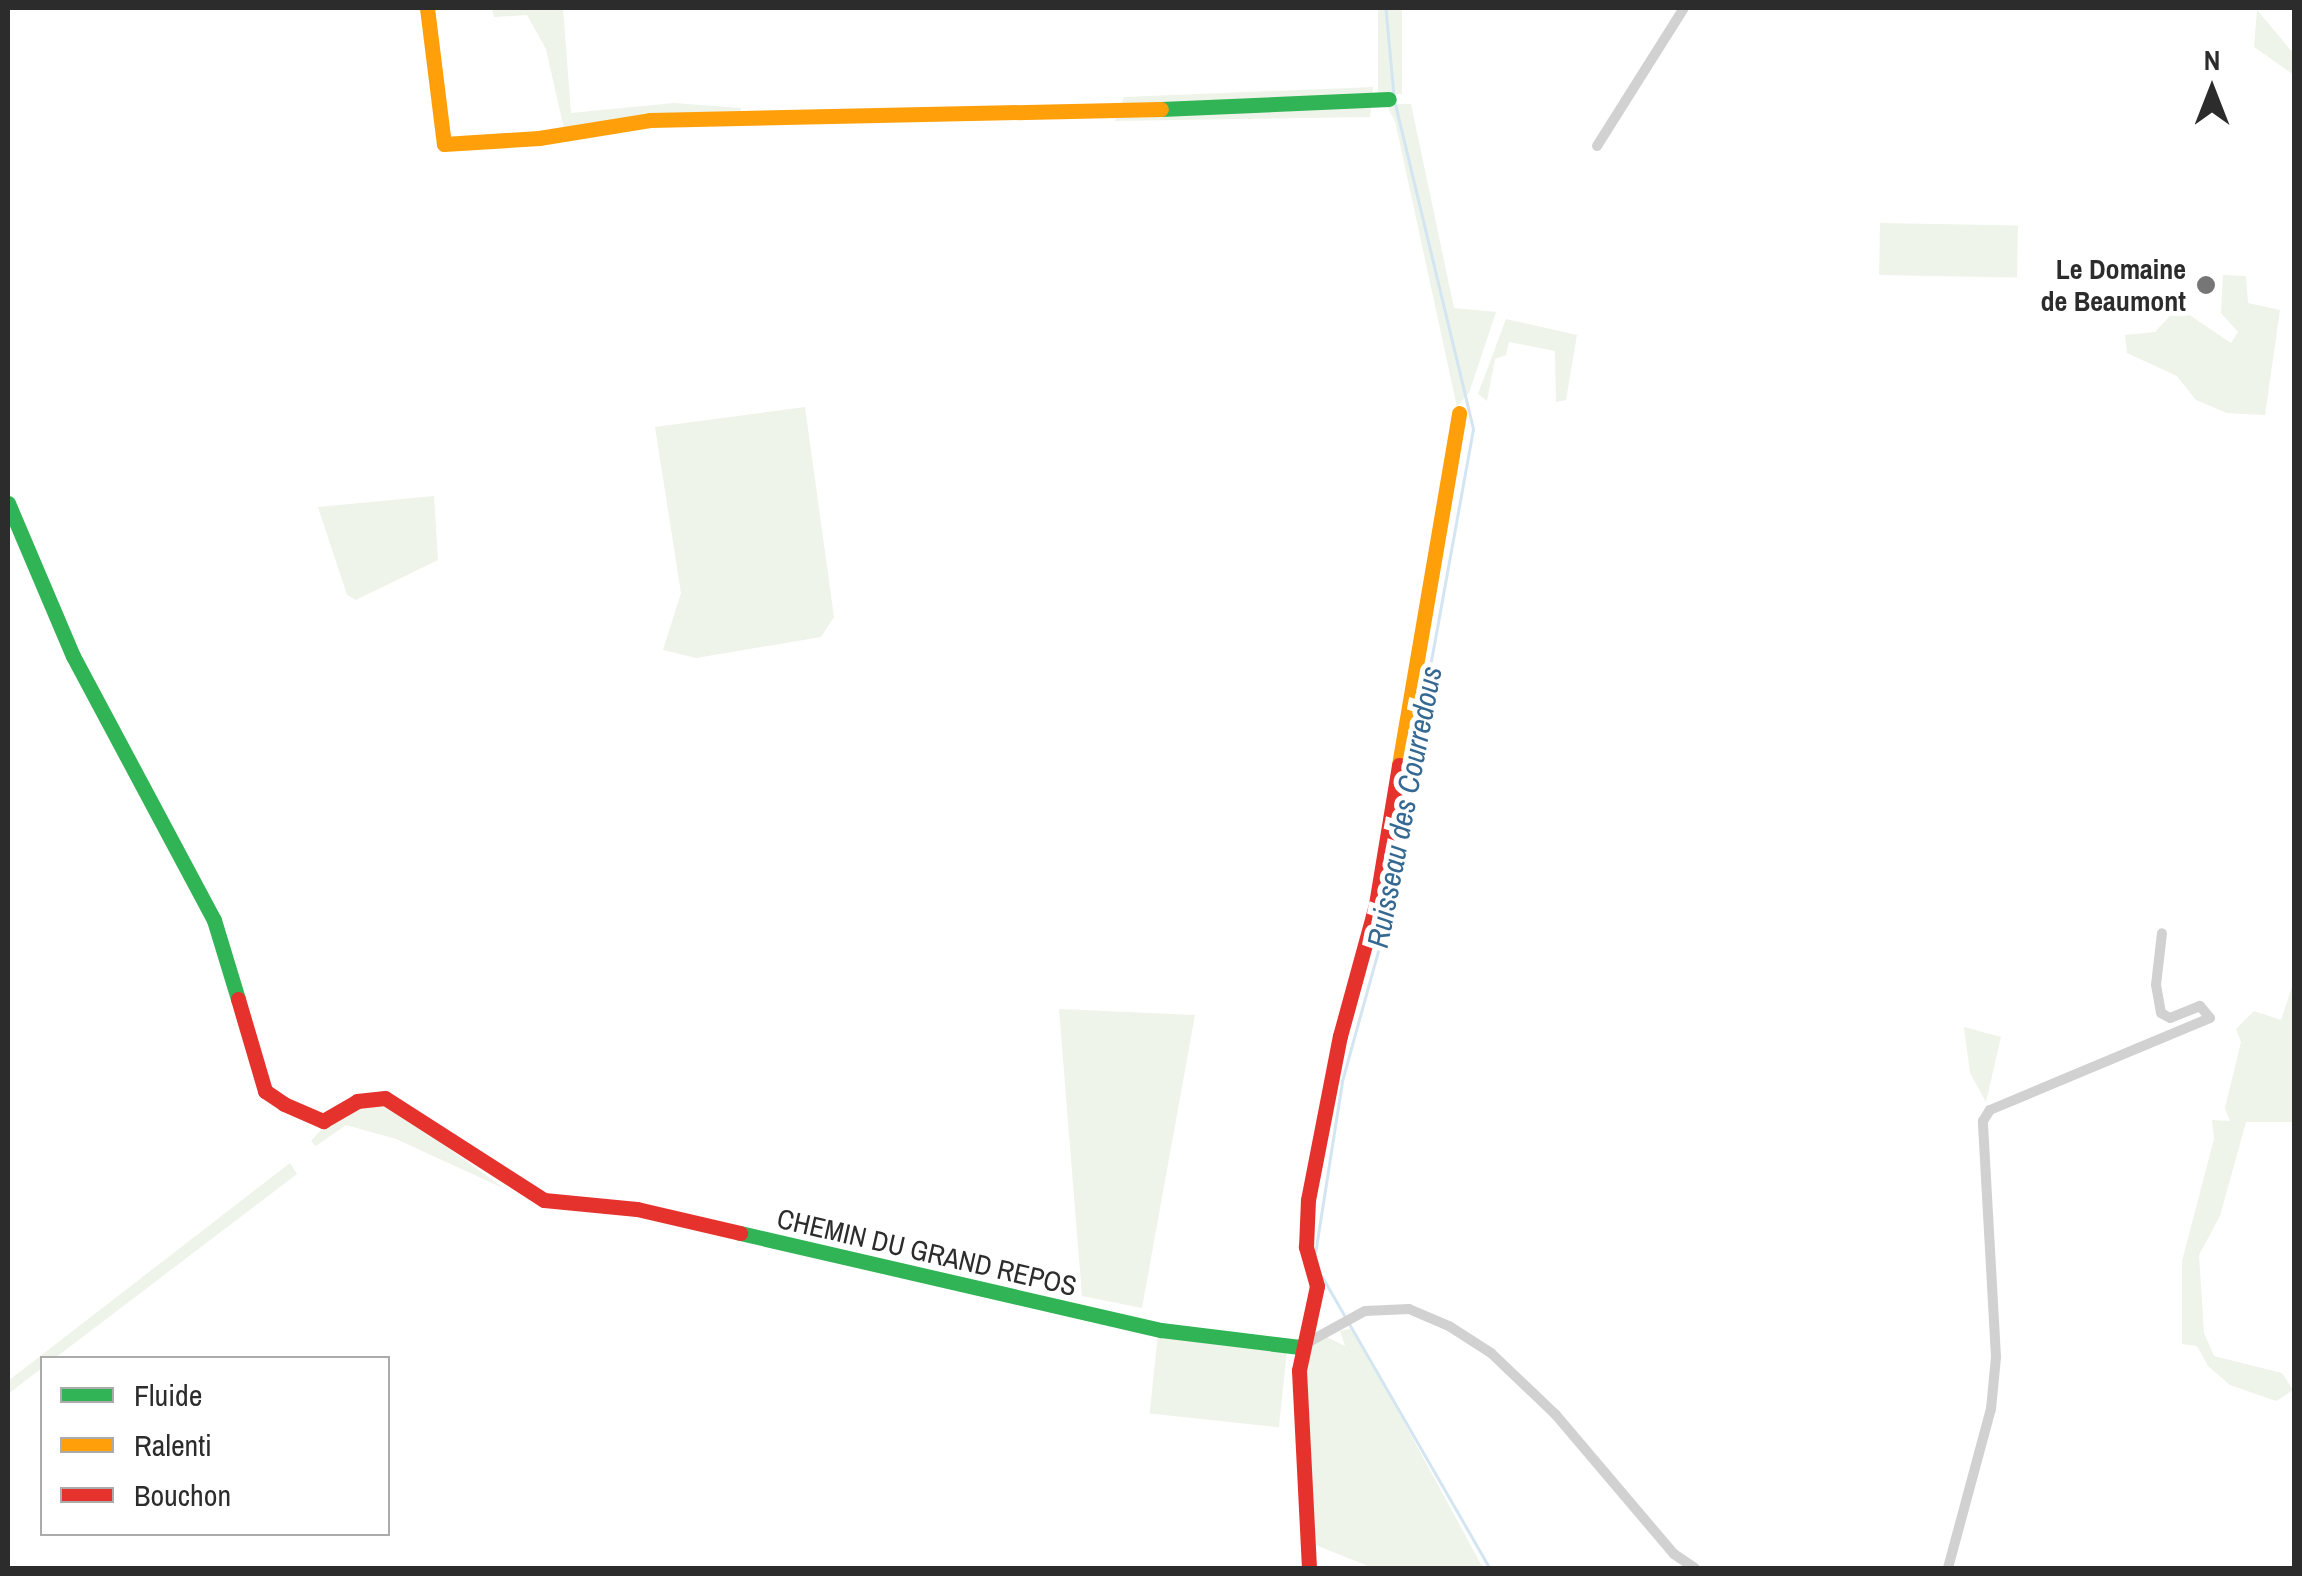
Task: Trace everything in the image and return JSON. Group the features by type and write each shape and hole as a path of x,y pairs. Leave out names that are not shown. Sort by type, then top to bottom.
{"street":[{"path":"427,8 444,144 539,138 650,120 1318,106 1389,98"},
{"path":"1597,146 1684,8"},
{"path":"1309,1568 1300,1347 1317,1286 1306,1248 1308,1200 1340,1036 1376,904 1459,413"},
{"name":"CHEMIN DU GRAND REPOS","path":"8,503 73,656 128,751 214,920 265,1090 324,1121 357,1100 385,1098 544,1200 637,1209 1161,1330 1300,1347"},
{"path":"1948,1568 1991,1410 1996,1357 1983,1121 1990,1110 2210,1018 2200,1006 2170,1018 2161,1014 2156,985 2162,933"},
{"path":"1300,1347 1336,1324 1365,1312 1409,1309 1491,1354 1556,1415 1674,1554 1695,1568"}],"shaded area":[{"path":"492,8 563,8 571,113 674,103 741,108 738,125 564,129 546,49 527,15 494,17"},
{"path":"1378,8 1402,8 1402,94 1378,94"},
{"path":"2257,10 2294,54 2294,75 2254,47"},
{"path":"1373,87 1370,117 1115,121 1124,97"},
{"path":"1386,104 1411,104 1454,308 1496,312 1469,393 1457,407 1395,121"},
{"path":"1880,223 2018,225 2017,277 1879,275"},
{"path":"2223,275 2246,276 2248,303 2280,310 2265,415 2227,413 2196,400 2177,376 2127,353 2125,335 2155,332 2178,307 2231,343 2238,332 2221,313"},
{"path":"1506,319 1577,335 1566,400 1556,402 1555,351 1509,342 1506,355 1495,359 1487,401 1478,394"},
{"path":"805,407 834,617 821,637 696,658 663,650 681,593 655,427"},
{"path":"434,496 438,560 356,600 347,595 318,507"},
{"path":"2294,981 2294,1122 2246,1122 2220,1216 2199,1255 2204,1333 2214,1356 2282,1373 2293,1390 2276,1401 2230,1385 2208,1366 2197,1346 2182,1344 2182,1261 2214,1139 2212,1120 2230,1121 2225,1108 2241,1042 2236,1029 2254,1011 2281,1020"},
{"path":"1059,1009 1195,1015 1142,1308 1082,1296"},
{"path":"1964,1027 2001,1037 1986,1102 1970,1073"},
{"path":"371,1101 397,1111 505,1189 396,1139 346,1125 316,1146 311,1141 338,1111"},
{"path":"290,1163 297,1174 58,1356 40,1356"},
{"path":"1353,1328 1483,1568 1373,1568 1313,1544 1304,1347 1325,1336 1345,1346 1340,1331"},
{"path":"1158,1334 1287,1348 1279,1427 1150,1414"},
{"path":"40,1356 40,1370 8,1394 8,1381"}],"waterway":[{"name":"Ruisseau des Courredous","path":"1386,8 1394,96"},
{"name":"Ruisseau des Courredous","path":"1315,1254 1342,1081 1379,948 1473,429 1395,104"},
{"name":"Ruisseau des Courredous","path":"1322,1276 1345,1316"},
{"name":"Ruisseau des Courredous","path":"1349,1323 1490,1568"}],"traffic: fast":[{"path":"1161,109 1389,99"},
{"path":"8,503 73,656 214,920 238,999"},
{"path":"740,1233 1161,1330 1300,1347"}],"traffic: slow":[{"path":"427,8 444,144 539,138 650,120 1161,109"},
{"path":"1399,765 1459,413"}],"traffic: jam":[{"path":"1309,1568 1299,1370 1317,1286 1306,1247 1308,1200 1340,1036 1376,904 1399,765"},
{"path":"238,999 265,1091 284,1104 323,1121 357,1101 385,1098 544,1200 637,1209 740,1233"}],"place":[{"name":"Le Domaine de Beaumont","path":"2206,285"}]}
